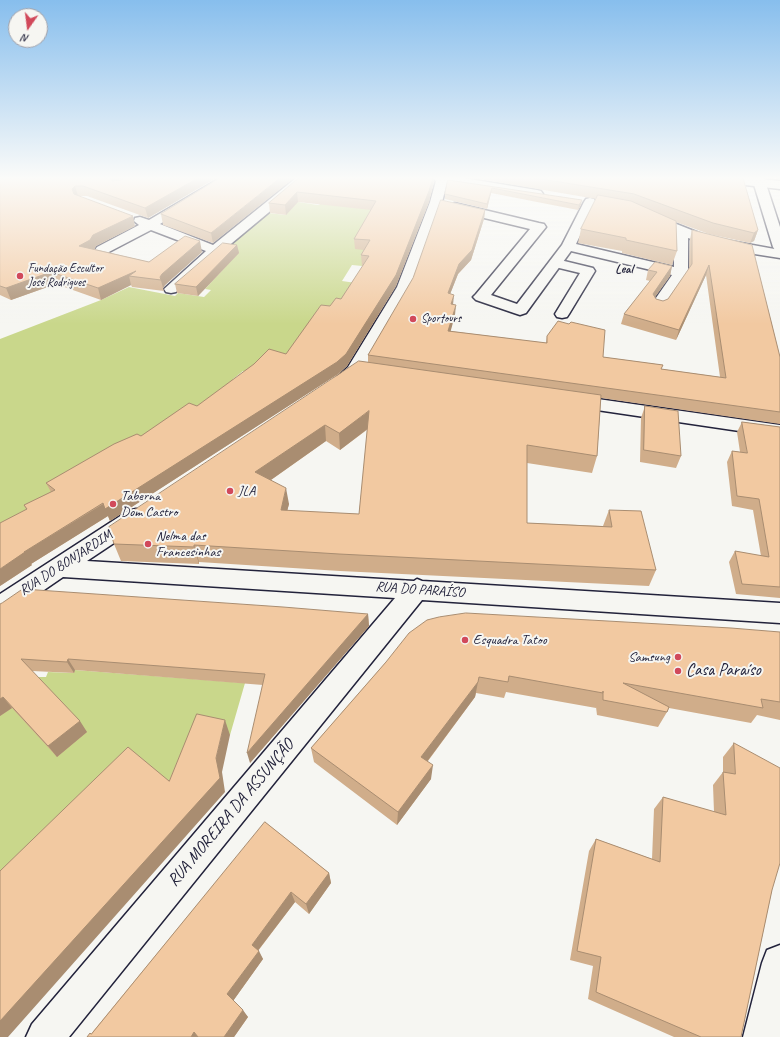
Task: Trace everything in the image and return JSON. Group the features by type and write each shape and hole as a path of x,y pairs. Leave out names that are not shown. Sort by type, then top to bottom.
{"street":[{"path":"102,250 147,226"},
{"path":"154,226 215,250"},
{"path":"171,289 244,226"},
{"path":"325,393 345,380 363,371 404,287 427,226"},
{"path":"537,226 539,227 481,297 520,310 568,246 578,226"},
{"path":"641,229 644,226"},
{"path":"671,226 725,244 780,254"},
{"path":"773,226 780,247"},
{"path":"659,305 681,273 681,231"},
{"path":"568,246 681,273"},
{"path":"556,263 588,271 562,314"},
{"path":"552,398 780,431"},
{"name":"RUA DO BONJARDIM","path":"0,607 152,507"},
{"name":"RUA DO PARAÍSO","path":"60,568 417,589 780,613"},
{"name":"RUA MOREIRA DA ASSUNÇÃO","path":"45,1037 417,589"},
{"path":"762,1037 780,963"}],"green space":[{"path":"251,226 372,226 370,251 362,266 352,265 342,281 363,284 307,338 261,377 243,371 233,379 243,383 0,540 0,339 101,300 129,287 175,296 178,293 204,297 211,290 205,289 238,253 221,251"},
{"path":"75,670 245,683 230,735 203,729 177,795 0,896 0,714 35,677 46,677 48,672 73,673"}],"building":[{"path":"0,226 111,226 93,235 90,240 79,246 149,262 185,236 200,241 162,274 160,277 161,280 129,276 136,271 98,288 51,272 6,288 0,286"},
{"path":"194,226 219,226 211,233"},
{"path":"361,226 415,226 396,275 346,354 337,362 105,509 103,503 24,552 0,569 0,523 27,509 24,505 55,490 46,483 114,444 137,434 141,436 189,403 197,406 254,364 269,349 286,354 321,305 330,306 336,298 341,299 369,256 361,255 370,240 354,239"},
{"path":"432,226 480,226 472,250 459,264 448,293 454,295 451,304 456,305 448,331 547,343 547,336 558,321 569,324 571,322 605,330 603,357 663,365 661,369 726,378 709,265 679,330 624,314 657,272 648,270 655,262 672,266 653,294 656,299 663,301 668,299 692,264 692,230 752,245 780,357 780,412 368,355 413,278"},
{"path":"582,226 676,226 677,251 626,240 626,238 581,229"},
{"path":"727,226 757,226 758,230 754,233"},
{"path":"223,243 237,245 196,287 175,284"},
{"path":"359,361 601,395 597,456 527,445 527,523 612,527 609,510 641,511 656,570 194,545 194,547 114,544 109,527","holes":["369,411 359,514 281,510 286,488 255,472 325,425 339,433"]},
{"path":"645,406 678,411 681,456 644,450"},
{"path":"742,422 780,427 780,587 742,584 735,551 769,557 759,499 737,496 732,451 747,453"},
{"path":"23,589 368,614 247,753 265,674 68,659 67,662 21,659 80,721 48,746 3,697 0,699 0,604"},
{"path":"466,613 780,632 780,702 761,699 763,708 623,683 669,707 667,712 603,700 603,693 509,676 508,682 479,677 478,682 421,757 433,765 398,812 311,748 386,662 409,633 427,620"},
{"path":"197,714 225,720 216,758 220,778 0,1021 0,871 128,747 169,781"},
{"path":"734,743 780,768 780,863 772,890 741,1037 701,1037 596,992 601,957 577,951 596,839 660,862 663,797 726,815 723,772 735,774"},
{"path":"265,822 329,873 306,904 291,892 252,945 259,951 227,994 243,1010 224,1037 198,1037 194,1032 191,1037 87,1037 90,1033 91,1034"}],"place":[{"name":"Fundação Escultor José Rodrigues","path":"20,276"},
{"name":"Sportours","path":"413,319"},
{"name":"JLA","path":"230,491"},
{"name":"Taberna Dom Castro","path":"113,504"},
{"name":"Nelma das Francesinhas","path":"148,544"},
{"name":"Esquadra Tatoo","path":"465,640"},
{"name":"Samsung","path":"678,657"},
{"name":"Casa Paraíso","path":"678,671"}],"district":[{"name":"Leal","path":"624,270"}]}
